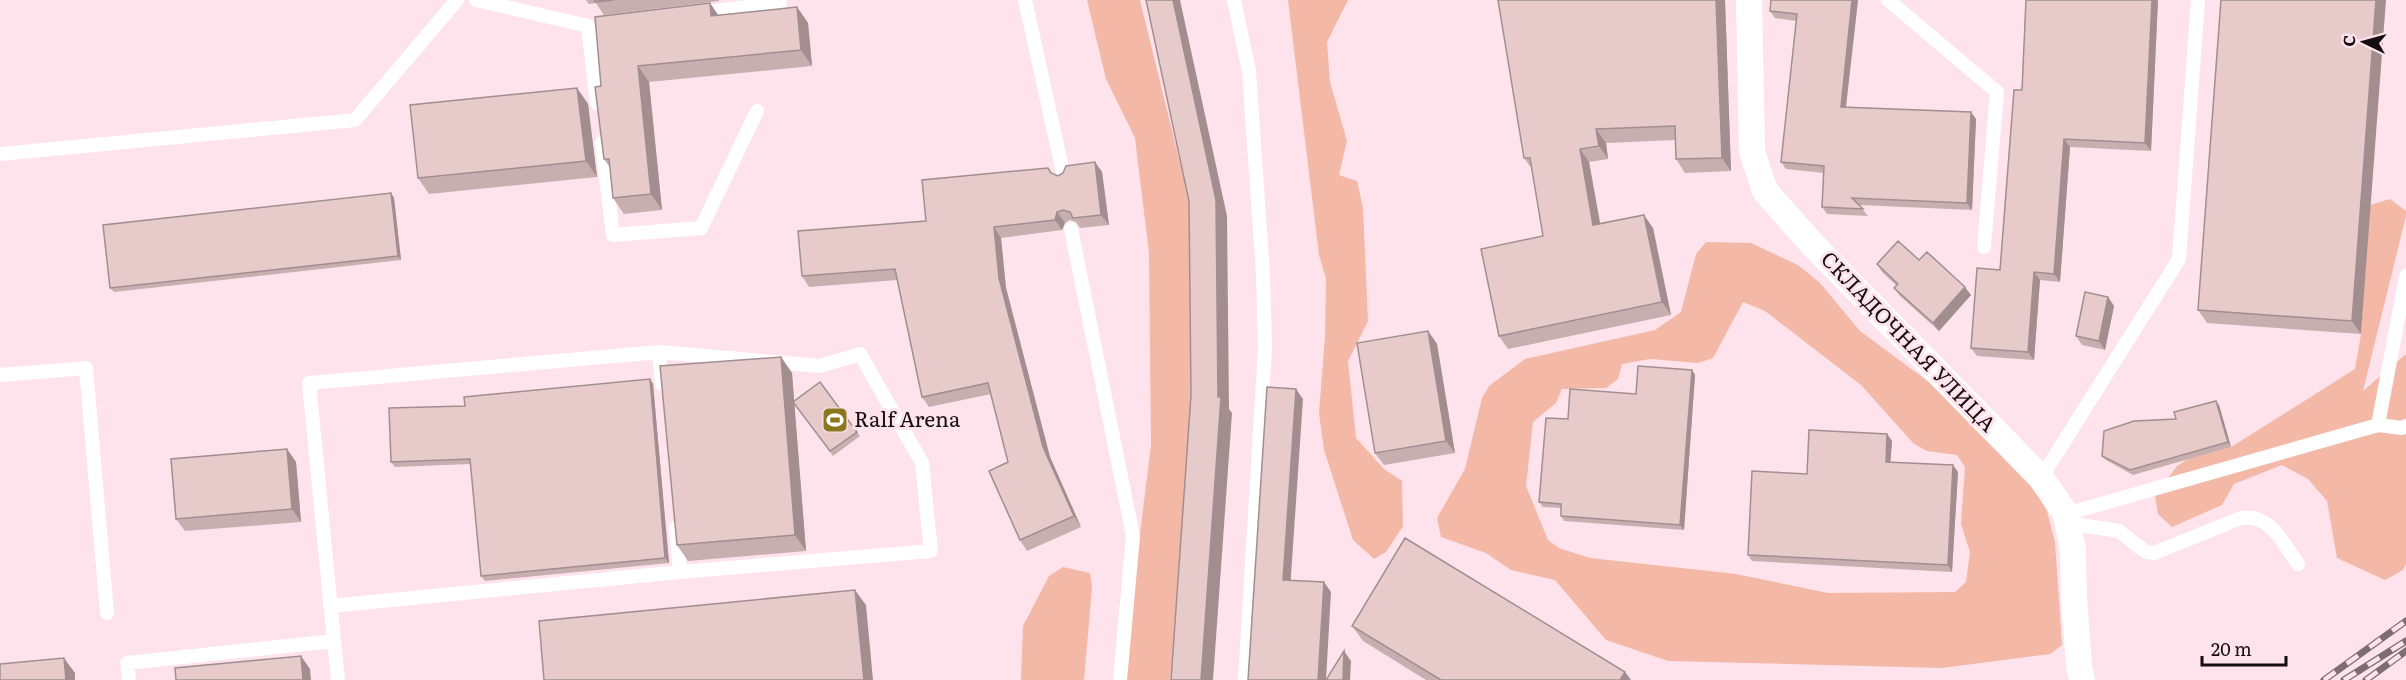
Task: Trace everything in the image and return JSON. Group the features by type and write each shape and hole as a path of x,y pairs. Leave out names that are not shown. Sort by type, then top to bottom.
{"street":[{"name":"СКЛАДОЧНАЯ УЛИЦА","path":"1749,0 1752,152 1766,191 1813,245 2041,478 2067,519 2073,550 2074,599 2082,680"}],"lane":[{"path":"0,154 355,120 457,0"},
{"path":"476,0 594,25 600,125 613,235 701,228 757,111"},
{"path":"1024,0 1064,177"},
{"path":"1234,0 1249,71 1263,275 1265,348 1245,680"},
{"path":"1888,0 1997,92 1984,247"},
{"path":"2041,478 2179,259 2198,0"},
{"path":"679,15 780,3"},
{"path":"1071,230 1133,536 1119,680"},
{"path":"2378,425 2406,276"},
{"path":"659,352 664,399"},
{"path":"330,606 680,572 931,551 922,463 860,354 820,366 659,352 309,383 333,641 338,680"},
{"path":"0,375 86,368 107,613"},
{"path":"2067,519 2378,425 2402,429 2406,426"},
{"path":"675,514 680,572"},
{"path":"2067,519 2119,531 2146,552 2154,554 2241,518 2252,516 2263,520 2271,527 2298,564"},
{"path":"129,680 127,663 333,641"}],"shaded area":[{"path":"1087,0 1140,0 1190,204 1191,448 1170,680 1122,680 1151,445 1149,253 1135,138 1106,79"},
{"path":"1288,0 1348,0 1327,42 1330,82 1347,141 1339,175 1357,181 1363,208 1368,321 1348,361 1356,438 1384,469 1402,481 1403,526 1386,552 1374,559 1353,540 1324,450 1319,413 1325,337 1326,279 1319,255"},
{"path":"2390,199 2406,211 2406,216 2363,391 2406,354 2406,564 2403,570 2385,580 2337,558 2327,501 2308,479 2282,465 2234,484 2222,505 2172,527 2158,514 2155,496 2177,466 2188,459 2231,447 2355,369 2361,334 2370,205"},
{"path":"1706,242 1751,243 1798,265 1820,283 1860,331 1937,388 2032,485 2047,511 2055,542 2062,645 2050,654 1942,668 1668,661 1606,640 1555,580 1511,570 1486,553 1441,537 1437,518 1465,469 1482,398 1489,386 1525,359 1655,330 1681,312 1696,254","holes":["1743,302 1765,311 1861,385 1914,444 1927,451 1957,455 1965,467 1961,524 1970,552 1966,582 1955,592 1828,593 1736,574 1590,558 1559,548 1548,540 1526,486 1533,422 1556,403 1562,389 1606,388 1618,379 1622,364 1650,359 1698,363 1713,358"]},
{"path":"1063,567 1090,573 1092,588 1084,680 1021,680 1023,626 1049,576"}],"building":[{"path":"1146,0 1173,0 1216,200 1218,397 1221,397 1201,680 1171,680 1191,395 1189,201"},
{"path":"1498,0 1716,0 1722,158 1676,159 1675,126 1596,129 1599,146 1580,149 1593,225 1644,215 1662,302 1499,336 1481,249 1543,236 1530,158 1524,158"},
{"path":"1771,0 1852,0 1841,107 1971,112 1967,203 1852,198 1863,209 1822,207 1824,166 1781,162 1797,14 1770,11"},
{"path":"2026,0 2152,0 2145,143 2064,139 2054,274 2034,272 2028,352 1971,348 1977,268 2000,270 2014,90 2022,90"},
{"path":"2221,0 2376,0 2352,321 2198,310"},
{"path":"710,3 711,16 797,7 801,50 638,66 651,194 613,198 609,159 604,159 595,87 601,86 595,17"},
{"path":"577,88 586,161 418,178 410,105"},
{"path":"1095,162 1101,215 1073,218 1070,212 1063,210 1057,212 1055,220 994,227 999,278 1043,447 1074,516 1020,540 989,471 1008,462 988,383 922,397 895,269 802,276 798,231 926,221 922,180 1048,168 1051,173 1058,176 1063,173 1066,166"},
{"path":"391,193 398,256 110,288 103,225"},
{"path":"1898,241 1919,260 1927,252 1965,287 1933,323 1894,288 1898,284 1877,264"},
{"path":"2085,292 2108,297 2099,341 2076,336"},
{"path":"1428,331 1446,441 1375,453 1357,343"},
{"path":"781,357 795,535 677,545 660,366"},
{"path":"1638,366 1692,370 1680,525 1561,516 1561,504 1539,502 1546,418 1568,419 1570,389 1636,394"},
{"path":"650,379 665,558 481,576 470,459 391,462 389,408 465,406 464,397"},
{"path":"820,382 857,432 830,451 793,402"},
{"path":"1267,387 1296,389 1283,580 1324,582 1318,680 1248,680"},
{"path":"2216,401 2228,442 2130,470 2102,456 2104,431 2134,421 2176,419 2174,412"},
{"path":"1809,430 1887,434 1886,462 1953,465 1948,565 1748,555 1752,471 1807,474"},
{"path":"287,449 292,509 176,519 171,459"},
{"path":"1405,538 1625,672 1620,680 1441,680 1352,626"},
{"path":"855,590 864,680 544,680 539,621"},
{"path":"1344,651 1343,680 1326,680"},
{"path":"301,656 303,680 176,680 175,668"},
{"path":"64,658 66,680 0,680 0,664"}],"railway":[{"path":"2324,680 2406,621"},
{"path":"2344,680 2406,641"},
{"path":"2366,680 2406,651"}],"place":[{"name":"Ralf Arena","path":"835,420"}]}
